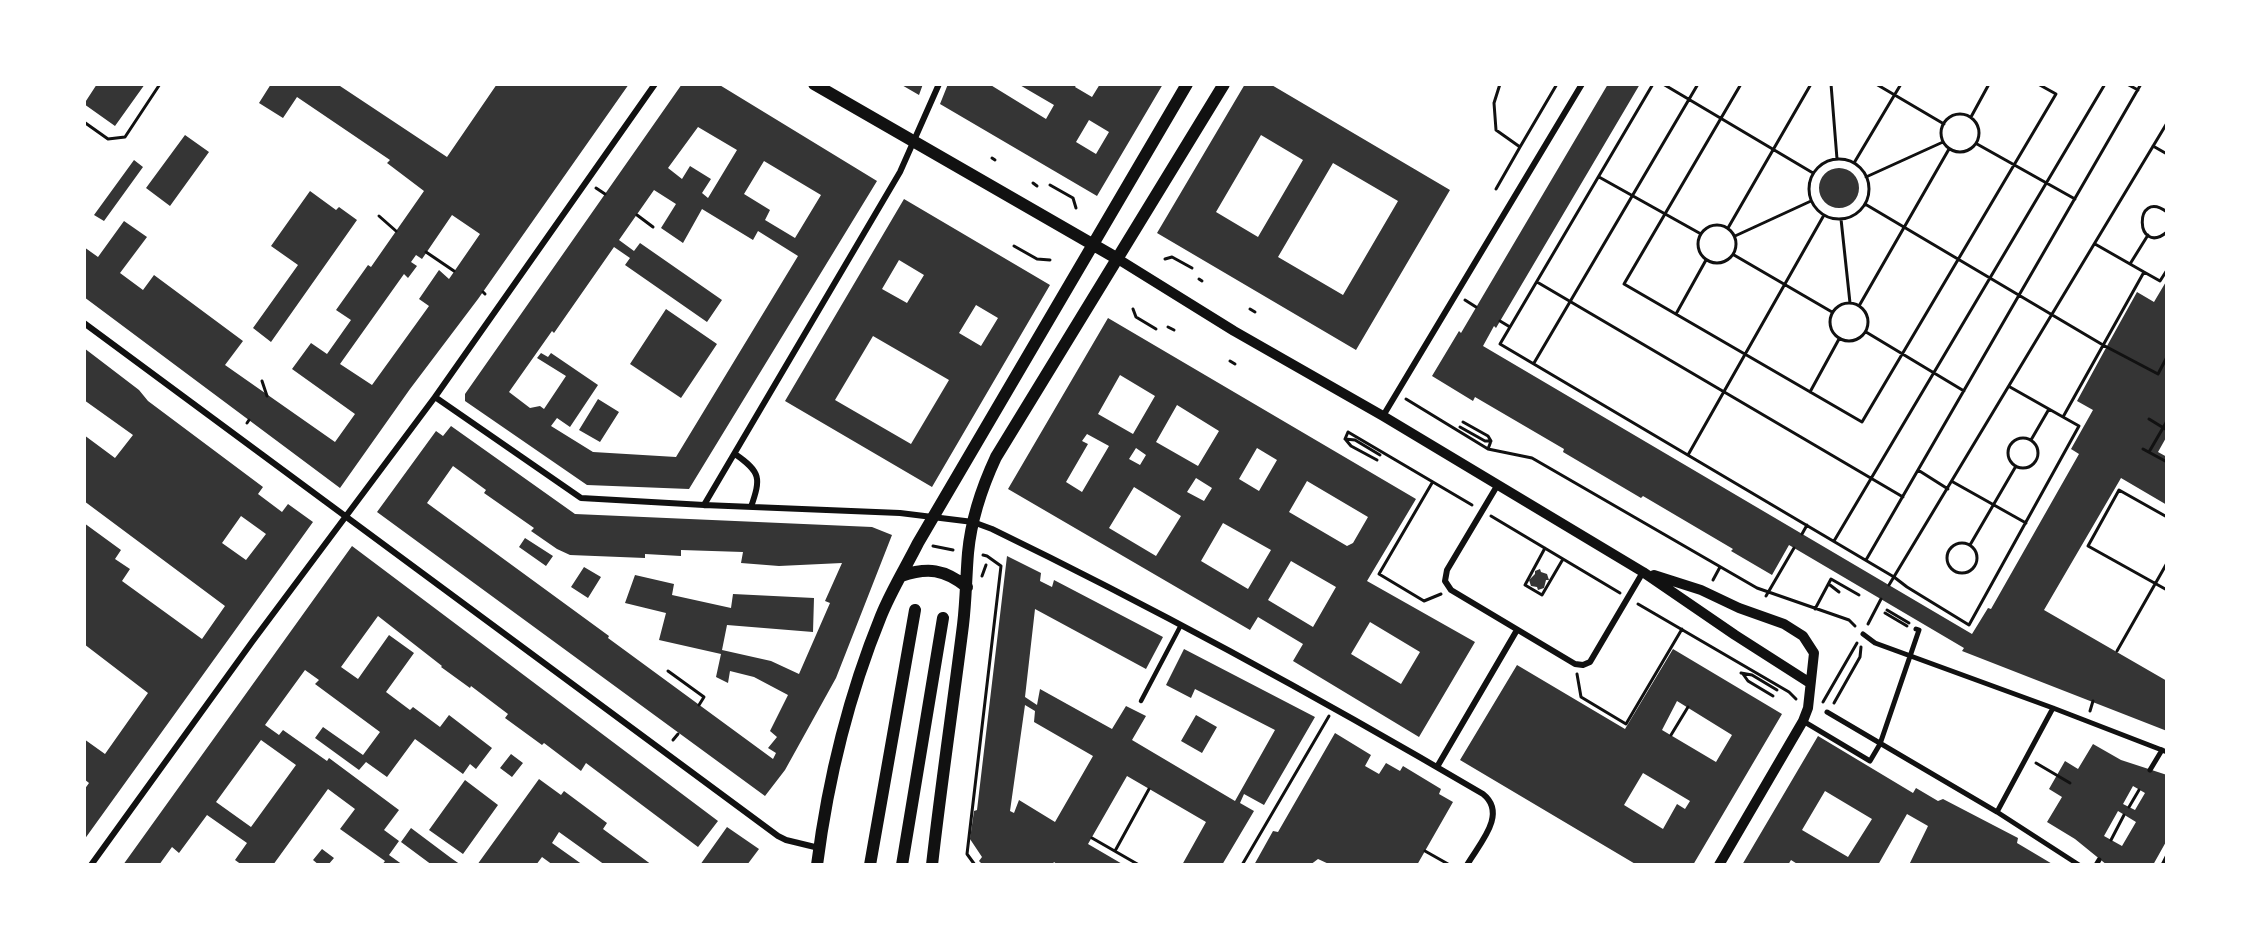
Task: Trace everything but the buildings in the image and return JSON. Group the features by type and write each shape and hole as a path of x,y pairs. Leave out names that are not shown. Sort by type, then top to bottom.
{"main road":[{"path":"814,84 1119,259"},
{"path":"817,865 828,788 851,700 881,615 918,543 1187,84"},
{"path":"932,865 967,587 968,553 985,481 996,457 1224,84"},
{"path":"901,576 921,569 955,578 967,587"},
{"path":"870,865 915,610"},
{"path":"902,865 943,618"}],"street":[{"path":"92,865 435,397 655,84"},
{"path":"704,505 900,172 939,84"},
{"path":"1383,416 1582,84"},
{"path":"1119,259 1234,331 1383,416 1643,572 1810,683"},
{"path":"84,323 347,515 778,836 819,848"},
{"path":"435,397 581,498 876,511 974,522 1003,534 1181,625 1483,794 1492,804 1494,818 1467,865"},
{"path":"735,454 753,466 759,485 751,507"},
{"path":"1497,486 1447,570 1445,581 1451,590 1517,630 1575,664 1582,665 1590,662 1643,572"},
{"path":"1643,572 1701,590 1740,608 1784,624 1803,636 1814,653 1808,708 1803,721 1719,865"},
{"path":"1803,721 1870,761 1880,744 1919,630 1913,627"},
{"path":"1437,767 1517,630"},
{"path":"1863,634 1875,643 2164,751 2150,770"},
{"path":"1997,812 2053,708"},
{"path":"1827,712 1997,812 2079,865"},
{"path":"2163,865 2167,857"}],"lane":[{"path":"1140,701 1181,625"}],"path":[{"path":"84,122 108,139 125,137 160,84"},
{"path":"1500,84 1494,103 1496,130 1520,147"},
{"path":"1496,189 1557,84"},
{"path":"1653,84 1500,344 1866,560 1969,625 2079,426 2010,386"},
{"path":"1663,84 1813,173"},
{"path":"1534,363 1698,84"},
{"path":"1741,84 1624,284 1862,422 2056,94 2038,84"},
{"path":"1728,228 1811,84"},
{"path":"1831,84 1837,159"},
{"path":"1876,84 1944,123"},
{"path":"1854,163 1901,84"},
{"path":"1971,117 1989,84"},
{"path":"1834,541 2105,84"},
{"path":"2127,84 2138,90"},
{"path":"1866,560 2141,84"},
{"path":"1959,114 1971,117 1980,132 1977,144 1973,149 1961,153 1949,149 1943,142 1941,129 1944,123 1959,114"},
{"path":"1889,585 2167,123"},
{"path":"1866,177 1943,142"},
{"path":"1977,144 2075,199"},
{"path":"2153,146 2167,154"},
{"path":"1859,306 1949,149"},
{"path":"1837,159 1854,163 1866,177 1869,186 1865,204 1851,216 1841,219 1824,215 1811,201 1809,192 1813,173 1828,161 1837,159"},
{"path":"1599,177 1701,234"},
{"path":"1050,185 1073,198 1076,208"},
{"path":"1735,236 1811,201"},
{"path":"2167,203 2165,211 2159,207 2149,209 2142,217 2142,227 2148,235 2157,237 2167,232"},
{"path":"1865,204 2103,345 2158,374 2167,357"},
{"path":"637,215 653,227"},
{"path":"1688,455 1824,215"},
{"path":"379,216 396,231"},
{"path":"1841,219 1850,303"},
{"path":"1710,226 1728,228 1735,236 1734,255 1724,262 1712,263 1706,260 1699,251 1698,240 1701,234 1710,226"},
{"path":"2130,265 2148,235"},
{"path":"2095,244 2160,281 2167,270"},
{"path":"1014,246 1037,259 1050,260"},
{"path":"426,252 453,272"},
{"path":"1734,255 1832,312"},
{"path":"1165,259 1172,257 1192,268"},
{"path":"1676,314 1706,260"},
{"path":"2063,417 2144,272"},
{"path":"1537,282 1903,497"},
{"path":"1850,303 1859,306 1867,315 1866,332 1857,340 1839,339 1831,330 1832,312 1840,305 1850,303"},
{"path":"1133,309 1136,317 1156,329"},
{"path":"1250,309 1255,312"},
{"path":"1500,321 1510,327"},
{"path":"1168,327 1174,330"},
{"path":"1866,332 1964,391"},
{"path":"1810,392 1839,339"},
{"path":"1230,361 1235,364"},
{"path":"262,381 267,396"},
{"path":"1396,393 1488,449 1532,458 1767,594 1849,620 1863,634"},
{"path":"2031,440 2049,409"},
{"path":"2149,420 2165,429"},
{"path":"2150,452 2165,429 2167,421"},
{"path":"1462,422 1488,436 1491,441"},
{"path":"1460,427 1485,441 1491,441"},
{"path":"1345,439 1348,432 1789,692 1808,708"},
{"path":"2022,438 2031,440 2037,448 2035,463 2026,468 2016,466 2008,454 2011,446 2022,438"},
{"path":"1345,439 1354,440 1380,455"},
{"path":"1345,439 1351,446 1377,460"},
{"path":"1488,449 1491,441"},
{"path":"2143,449 2167,462"},
{"path":"1970,545 2016,466"},
{"path":"1918,470 1948,489"},
{"path":"1433,482 1379,574 1424,601 1451,590"},
{"path":"1953,482 2026,523"},
{"path":"2167,517 2120,490 2088,546 2167,590"},
{"path":"1802,534 1807,525"},
{"path":"918,543 987,556 1001,566 967,854 975,865"},
{"path":"1956,544 1970,545 1976,553 1974,567 1966,572 1956,571 1947,560 1949,551 1956,544"},
{"path":"1767,594 1794,548"},
{"path":"1545,549 1525,585 1542,595 1563,559"},
{"path":"2118,651 2167,563"},
{"path":"1713,580 1720,567"},
{"path":"1815,609 1831,579 1833,580"},
{"path":"1833,580 1829,586 1839,592"},
{"path":"1833,580 1859,595"},
{"path":"1863,634 1860,657 1827,712 1824,715 1816,714 1881,599"},
{"path":"1886,612 1913,627"},
{"path":"1575,664 1581,697 1627,724 1682,629"},
{"path":"1742,673 1745,666"},
{"path":"668,671 704,697 699,705"},
{"path":"1742,673 1752,675 1777,690"},
{"path":"1742,673 1748,681 1773,696"},
{"path":"1671,735 1688,707"},
{"path":"1242,865 1333,708"},
{"path":"673,740 678,734"},
{"path":"2027,757 2070,783"},
{"path":"1115,851 1149,789"},
{"path":"2129,807 2139,790"},
{"path":"2111,840 2124,815"},
{"path":"1092,838 1139,865"},
{"path":"1425,851 1448,864"}]}
